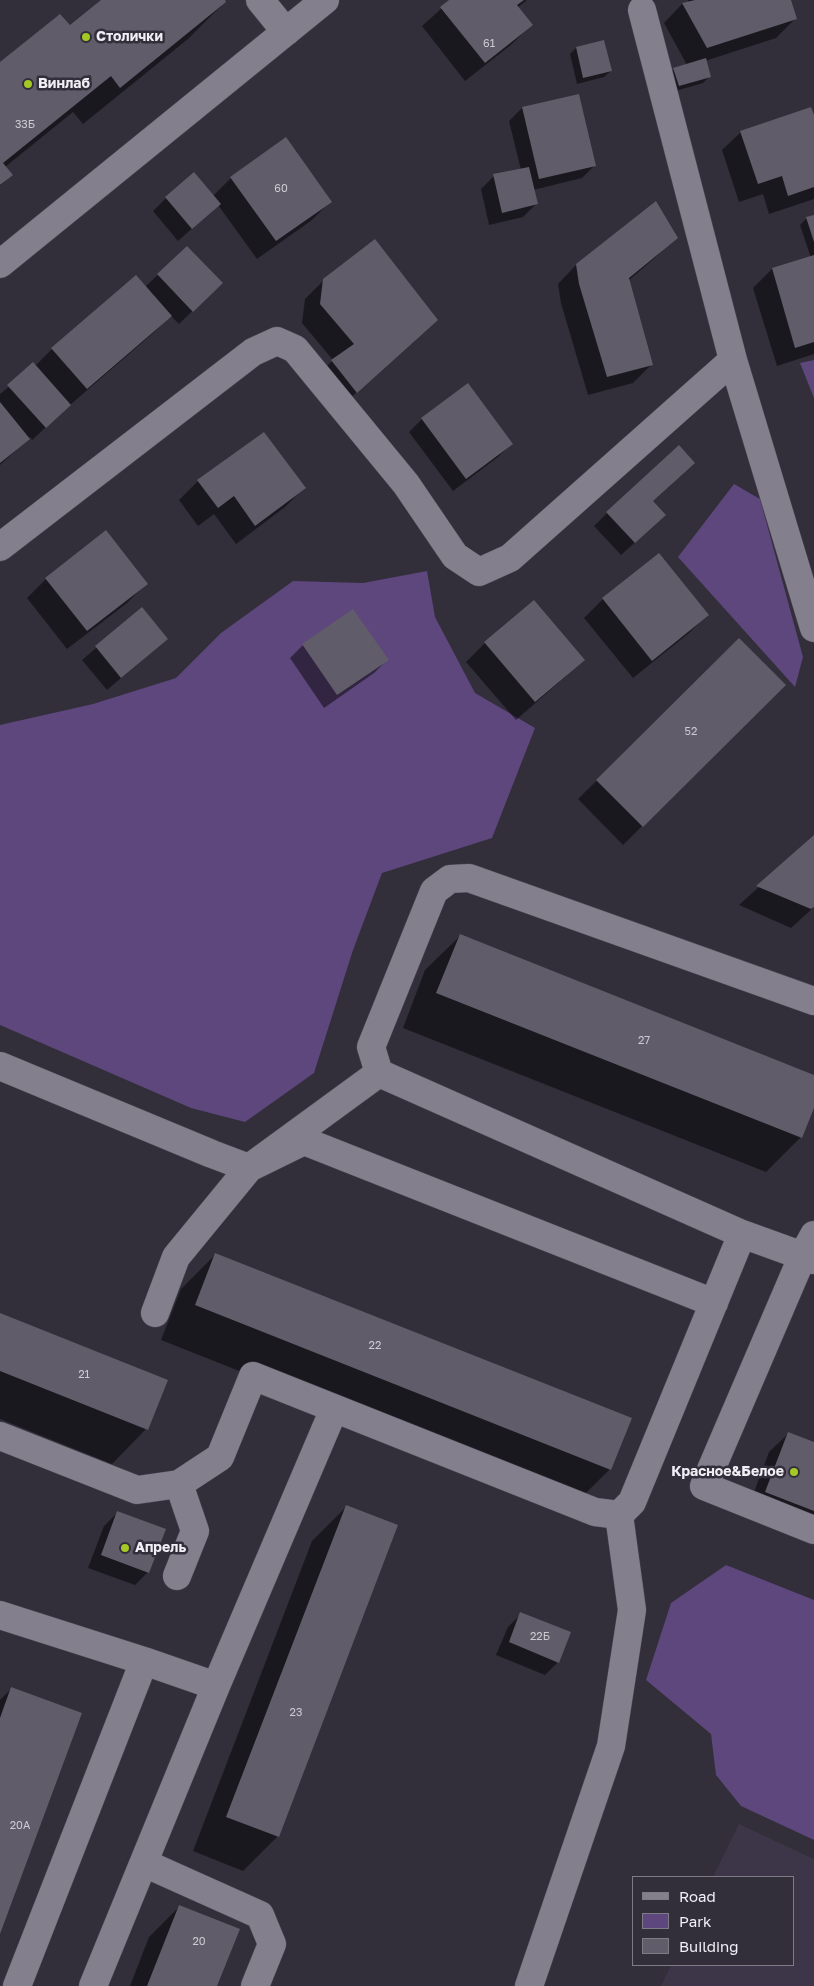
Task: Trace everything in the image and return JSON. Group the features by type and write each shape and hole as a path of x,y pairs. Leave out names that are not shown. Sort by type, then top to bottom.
{"street":[{"path":"260,0 286,32"},
{"path":"0,264 325,0"},
{"path":"642,10 733,360 814,628"},
{"path":"0,546 253,352 277,340 295,349 406,484 455,556 479,572 510,558 733,360"},
{"path":"814,1000 470,878 450,879 434,891 371,1047 380,1073 742,1234 810,1250 704,1486 814,1530"},
{"path":"0,1066 249,1168 304,1141 714,1304"},
{"path":"155,1313 176,1257 249,1168 380,1073"},
{"path":"529,1986 612,1746 632,1610 620,1515 632,1502 742,1234"},
{"path":"0,1436 137,1490 179,1484 220,1457 253,1376 594,1512 620,1515"},
{"path":"93,1986 216,1686 334,1409"},
{"path":"177,1576 195,1531 179,1484"},
{"path":"0,1615 216,1686"},
{"path":"17,1986 144,1662"},
{"path":"144,1863 260,1915 272,1944 255,1986"}],"shaded area":[{"path":"739,1824 814,1859 814,1986 661,1986 671,1966 794,1966 794,1876 713,1876"}],"green space":[{"path":"814,360 814,398 800,363"},
{"path":"734,484 760,499 803,657 795,687 678,557"},
{"path":"427,571 435,617 475,693 535,728 492,838 382,873 353,950 314,1073 245,1122 191,1108 0,1025 0,725 93,704 176,678 221,633 293,581 363,583"},
{"path":"726,1565 814,1600 814,1840 741,1806 716,1775 711,1734 646,1680 671,1603"}],"building":[{"path":"101,0 225,0 226,2 120,88 111,76 3,163 13,175 0,185 0,62 60,14 70,25"},
{"path":"449,0 524,0 517,5 533,25 485,63 440,7"},
{"path":"695,0 791,0 797,19 707,48 682,3"},
{"path":"604,40 612,71 583,78 576,47"},
{"path":"706,58 711,77 679,86 673,68"},
{"path":"579,94 596,166 539,179 522,107"},
{"path":"811,107 814,115 814,187 788,196 782,176 758,184 740,131"},
{"path":"286,137 332,202 276,241 230,177"},
{"path":"529,167 538,204 502,213 493,174"},
{"path":"194,172 221,204 192,229 165,197"},
{"path":"656,201 678,238 629,278 653,365 607,377 579,284 576,264"},
{"path":"814,215 814,242 806,217"},
{"path":"375,239 438,320 357,393 331,360 354,344 320,304 323,279"},
{"path":"187,246 223,283 193,312 157,274"},
{"path":"814,255 814,342 795,348 772,268"},
{"path":"136,275 172,316 87,389 51,348"},
{"path":"33,362 71,405 46,428 7,385"},
{"path":"468,383 513,444 466,479 421,418"},
{"path":"0,402 30,439 0,463"},
{"path":"264,432 306,488 255,526 234,496 218,508 197,480"},
{"path":"679,445 695,463 653,501 666,515 635,543 606,512"},
{"path":"106,530 148,584 87,631 45,578"},
{"path":"659,553 709,615 652,661 602,598"},
{"path":"534,600 585,660 535,702 484,642"},
{"path":"142,607 168,639 121,678 95,646"},
{"path":"353,609 389,660 337,695 302,644"},
{"path":"739,638 786,685 643,827 596,780"},
{"path":"814,835 814,907 811,909 756,886"},
{"path":"460,934 814,1075 814,1108 802,1138 436,993"},
{"path":"215,1253 632,1418 611,1470 195,1305"},
{"path":"0,1313 168,1380 148,1430 0,1371"},
{"path":"788,1432 814,1442 814,1511 765,1492"},
{"path":"346,1505 398,1525 279,1837 226,1817"},
{"path":"117,1511 166,1529 149,1573 101,1555"},
{"path":"520,1612 571,1632 559,1663 509,1642"},
{"path":"11,1687 82,1713 0,1934 0,1718"},
{"path":"179,1905 240,1929 217,1986 147,1986"}],"place":[{"name":"Столички","path":"86,37"},
{"name":"Винлаб","path":"28,84"},
{"name":"Красное&Белое","path":"794,1472"},
{"name":"Апрель","path":"125,1548"}]}
